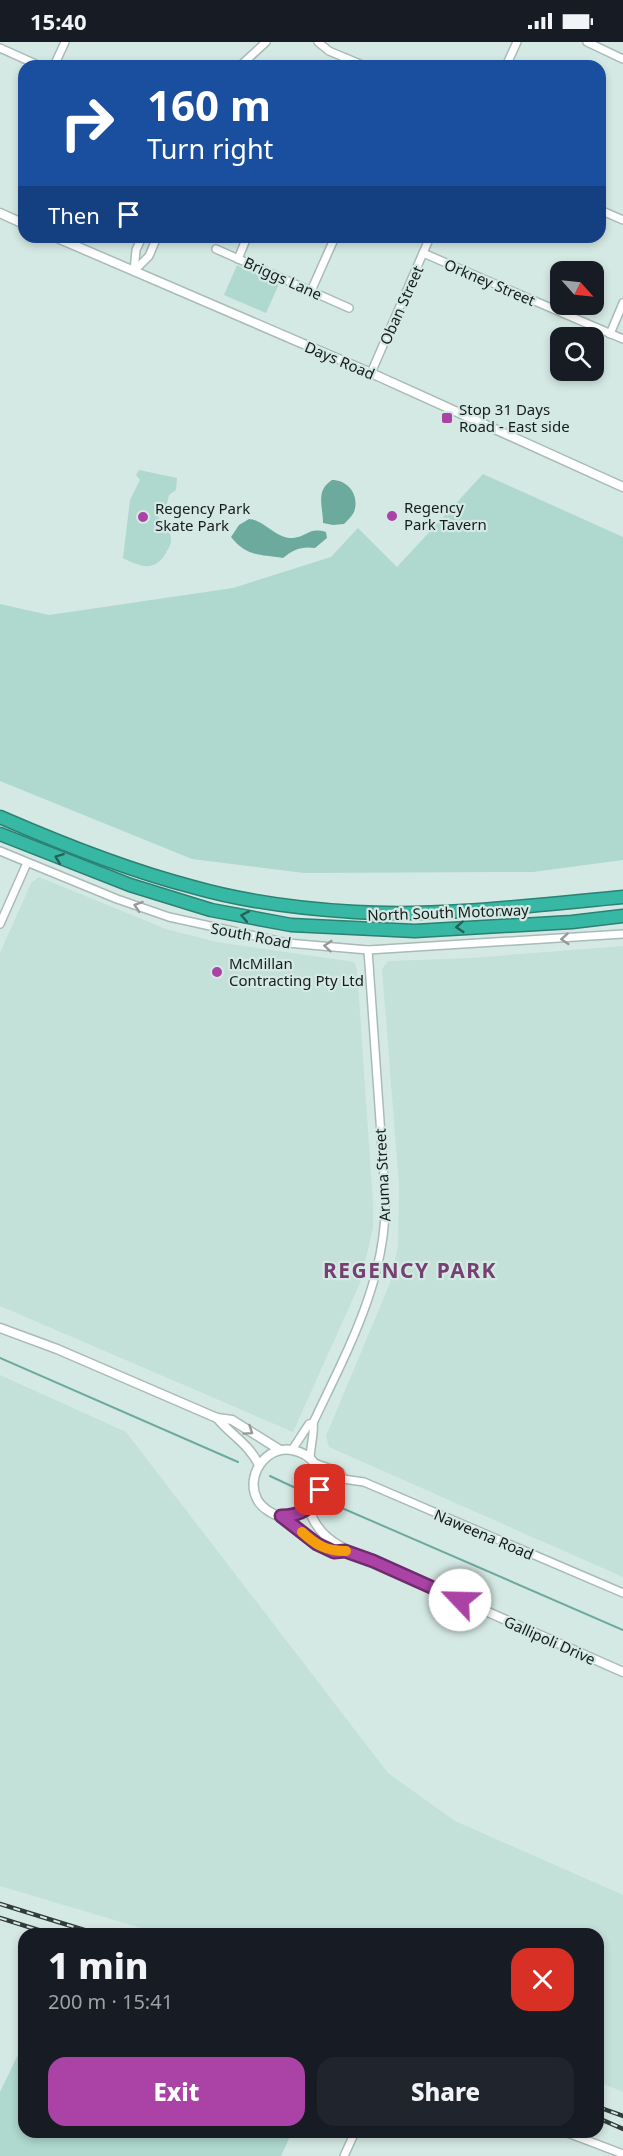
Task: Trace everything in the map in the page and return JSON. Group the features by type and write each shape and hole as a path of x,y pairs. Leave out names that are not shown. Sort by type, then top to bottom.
{"highway":[{"name":"North South Motorway","path":"0,817 37,833 194,888 266,902 354,912 422,912 623,897"},
{"name":"North South Motorway","path":"0,834 130,885 211,910 291,925 415,931 572,922 623,916"}],"street":[{"path":"57,60 65,42"},
{"path":"246,60 266,42"},
{"path":"318,42 329,51 351,60"},
{"path":"509,60 517,42"},
{"path":"587,42 623,59"},
{"path":"0,48 27,60"},
{"path":"0,213 18,221"},
{"path":"606,213 623,220"},
{"name":"Days Road","path":"69,243 371,373 623,487"},
{"path":"134,271 136,250 139,243"},
{"path":"134,271 149,256 154,243"},
{"path":"238,259 245,243"},
{"path":"311,291 332,243"},
{"name":"Oban Street","path":"371,373 427,243"},
{"name":"Briggs Lane","path":"216,249 349,308"},
{"name":"Orkney Street","path":"423,253 623,339"},
{"path":"610,334 623,303"},
{"name":"South Road","path":"0,851 127,902 202,925 287,943 368,950 623,934"},
{"path":"0,924 27,863"},
{"name":"Aruma Street","path":"312,1461 310,1444 315,1426 313,1423 363,1312 376,1277 383,1242 385,1203 368,950"},
{"path":"0,1328 57,1348 217,1418 232,1420 280,1450"},
{"path":"217,1418 249,1449 259,1465"},
{"name":"Aruma Street","path":"292,1450 309,1424 313,1423"},
{"path":"280,1450 302,1453 312,1461 318,1471 320,1490 317,1497 309,1508 291,1516 272,1513 257,1499 254,1490 253,1480 259,1465 270,1454 280,1450"},
{"name":"Naweena Road","path":"312,1461 340,1472 343,1479 364,1482 623,1593"},
{"path":"320,1490 324,1487 338,1485 343,1479"},
{"name":"Gallipoli Drive","path":"309,1508 319,1530 345,1551 373,1561 623,1672"},
{"name":"Gallipoli Drive","path":"281,1516 317,1544 334,1552 345,1551"},
{"path":"344,2156 352,2138"},
{"path":"581,2138 623,2154"}],"shaded area":[{"path":"237,265 279,284 266,313 224,295"},
{"name":"Regency Park Skate Park","path":"139,470 177,478 176,490 169,495 166,508 156,514 170,533 170,545 163,558 148,566 142,566 123,558 130,500 140,480 136,475"},
{"path":"483,474 623,537 623,860 533,872 304,873 192,859 0,781 0,604 49,615 233,588 331,557 358,528 397,567"},
{"path":"332,480 348,486 354,494 354,512 344,524 323,523 321,505 323,489"},
{"path":"249,519 287,538 298,537 311,531 320,531 326,532 327,538 315,548 298,549 283,558 254,554 231,537 239,525"},
{"path":"39,877 166,929 217,942 354,962 357,969 373,1228 360,1283 293,1432 0,1306 0,953 31,883"},
{"path":"623,946 623,1577 329,1447 326,1436 390,1283 398,1246 399,1185 382,969 388,961 471,958"},
{"path":"0,1375 126,1432 388,1773 455,1821 623,1895 623,2092 604,2084 604,1928 141,1928 0,1886"},
{"path":"18,2054 18,2138 289,2138 281,2156 0,2156 0,2092"}],"waterway":[{"path":"0,1358 238,1462"},
{"path":"270,1476 302,1491"},
{"path":"335,1505 623,1630"}],"railway":[{"path":"0,1904 78,1928"},
{"path":"0,1918 32,1928"},
{"path":"604,2109 623,2116"},
{"path":"604,2121 623,2129"}],"slow traffic":[{"path":"302,1532 317,1544 334,1552 346,1551"}],"place":[{"name":"Stop 31 Days Road - East side","path":"447,418"},
{"name":"Regency Park Tavern","path":"392,516"},
{"name":"Regency Park Skate Park","path":"143,517"},
{"name":"McMillan Contracting Pty Ltd","path":"217,972"}],"district":[{"name":"REGENCY PARK","path":"410,1270"}],"route":[{"path":"320,1490 314,1503 300,1514 281,1516 317,1544 334,1552 345,1551 373,1561 460,1600"}]}
